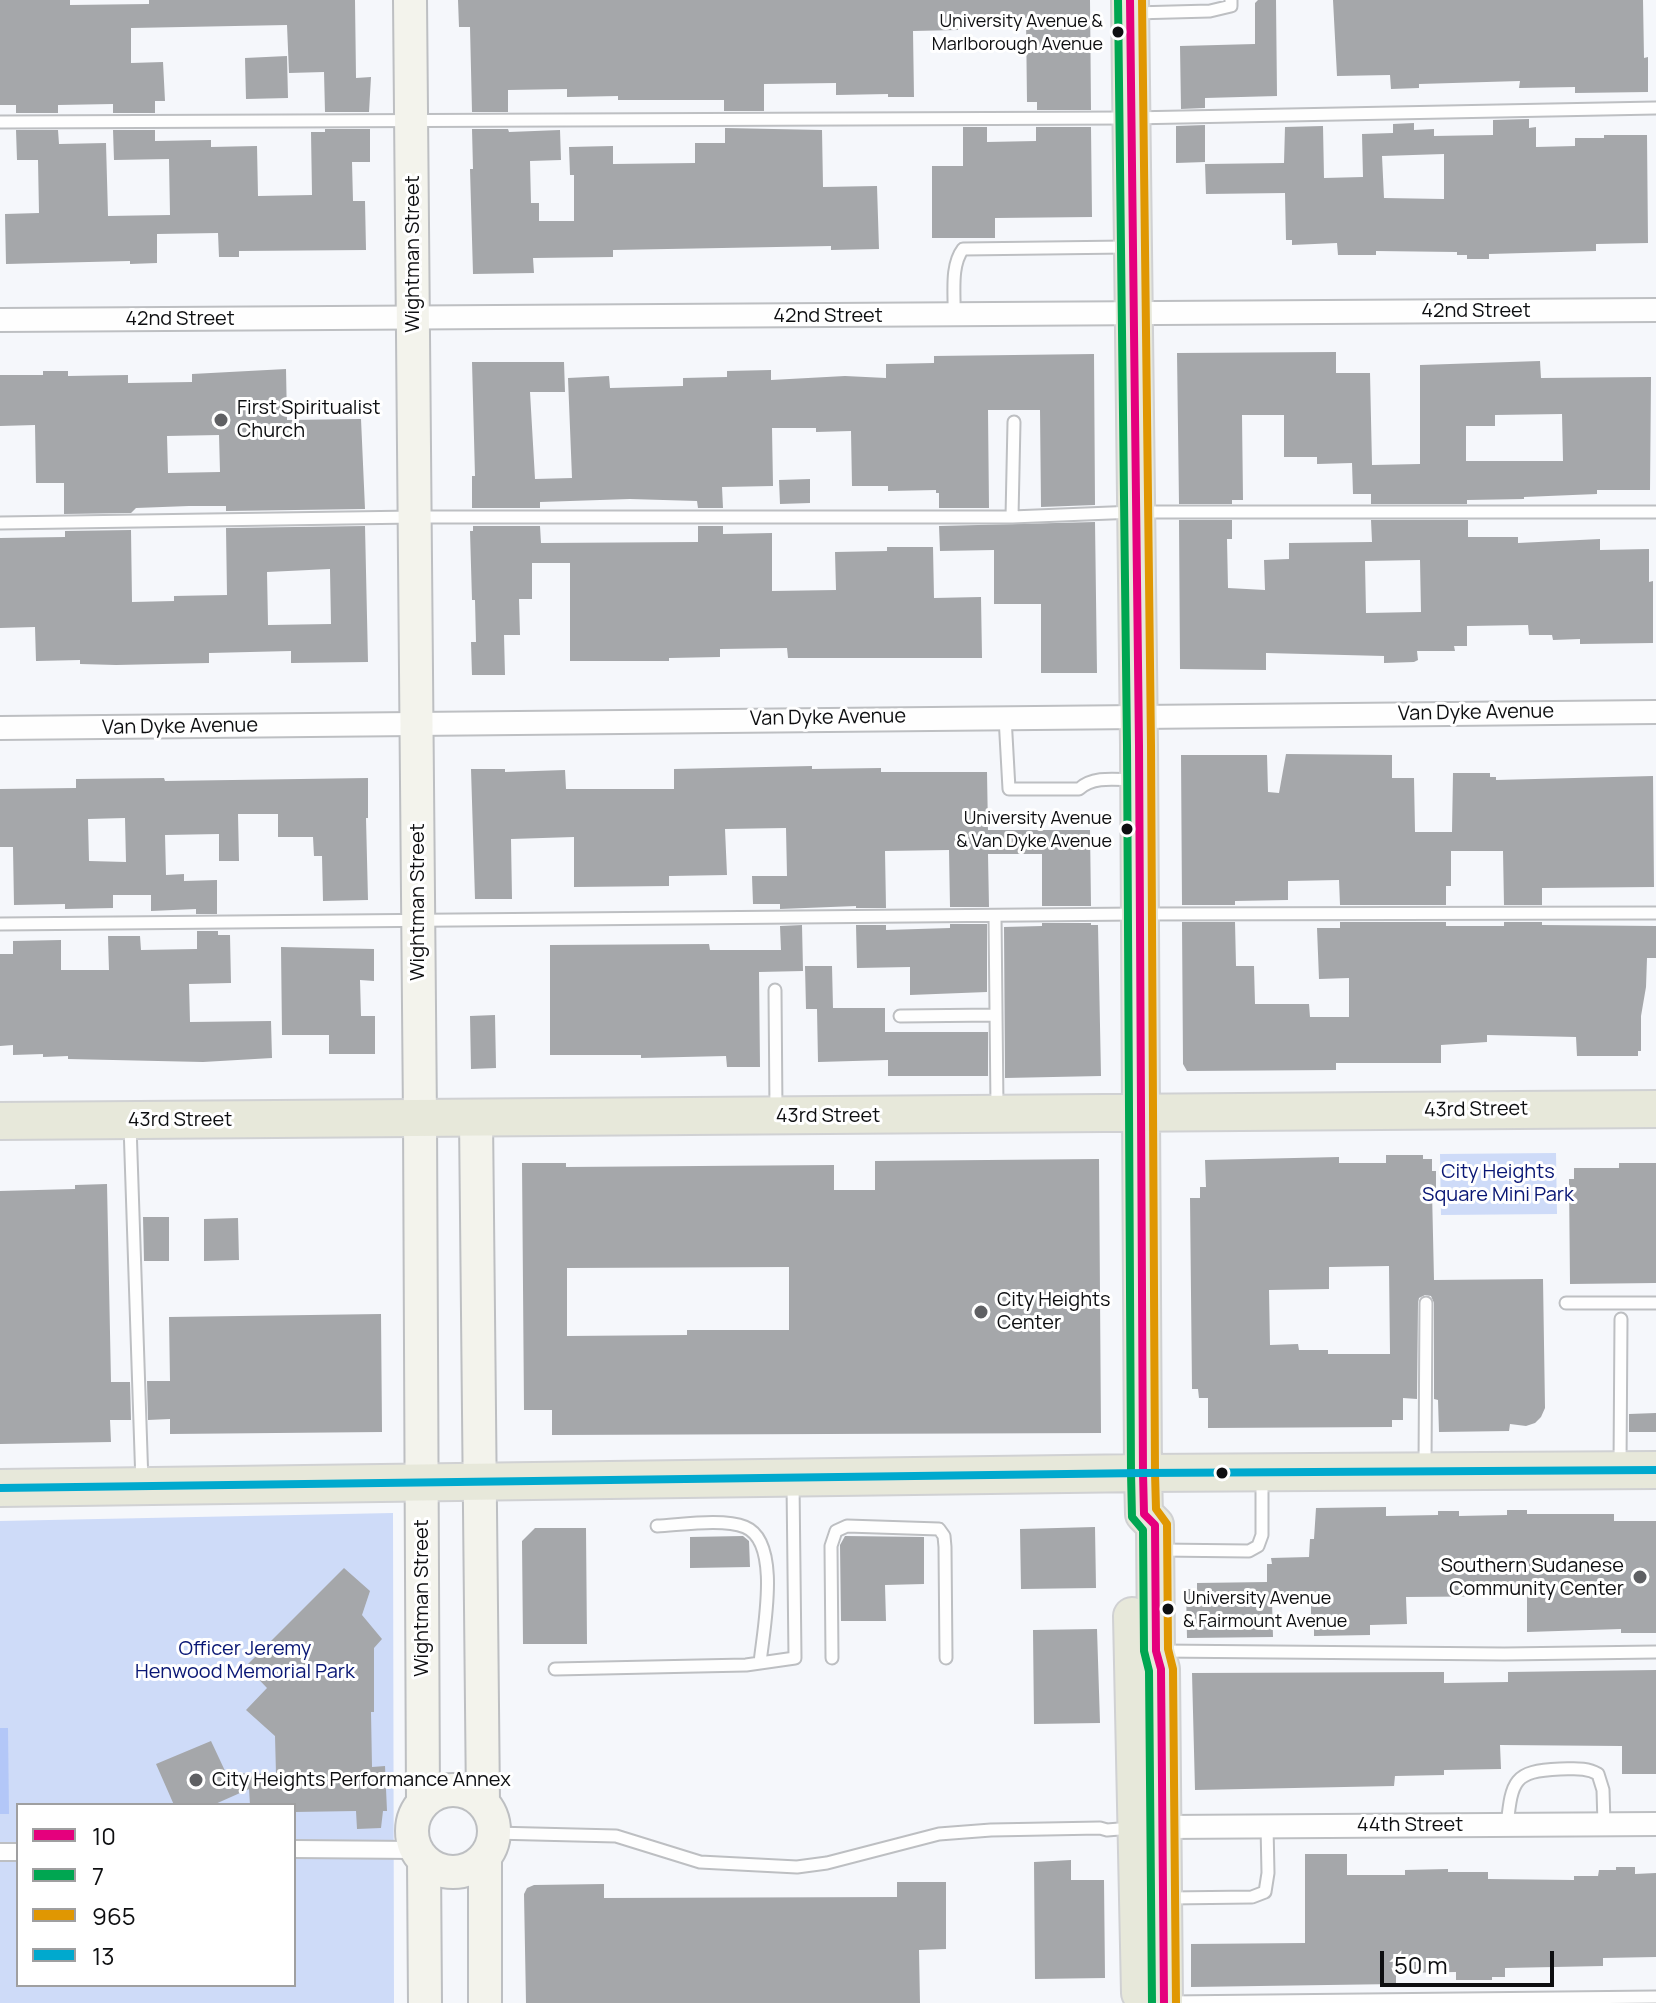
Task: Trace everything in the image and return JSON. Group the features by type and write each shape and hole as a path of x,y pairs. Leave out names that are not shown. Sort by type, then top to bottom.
{"main road":[{"name":"Wightman Street","path":"410,0 423,1803 412,1826 420,1855 425,2003"},
{"path":"1130,7 1143,1473 1144,1514 1155,1525 1156,1651 1161,1669 1140,2003"},
{"name":"43rd Street","path":"0,1121 1656,1109"},
{"path":"476,1118 488,1831 485,2003"},
{"path":"0,1488 1143,1473 1656,1470"},
{"path":"1144,1514 1131,1523 1150,1827 1164,1898 1164,2002"},
{"path":"420,1855 435,1869 448,1873 462,1872 475,1867 488,1831 473,1795 446,1791 433,1795 423,1803"}],"street":[{"name":"42nd Street","path":"0,320 1656,310"},
{"name":"Van Dyke Avenue","path":"0,728 1656,712"},
{"name":"44th Street","path":"1150,1827 1656,1824"},
{"path":"296,1849 420,1855"}],"lane":[{"path":"1130,7 1210,11 1231,6 1231,0"},
{"path":"0,122 1130,118 1656,108"},
{"path":"954,315 956,268 963,249 1131,247"},
{"path":"1012,517 1014,422"},
{"path":"0,523 415,517 1012,517 1135,512 1656,512"},
{"path":"1005,716 1009,789 1079,789 1087,782 1097,780 1138,780"},
{"path":"0,924 1139,914 1656,913"},
{"path":"995,916 997,1115"},
{"path":"775,990 776,1116"},
{"path":"900,1016 996,1015"},
{"path":"130,1120 142,1486"},
{"path":"1425,1471 1426,1303"},
{"path":"1566,1303 1656,1303"},
{"path":"1620,1470 1621,1319"},
{"path":"1155,1550 1249,1551 1258,1546 1262,1535 1262,1473"},
{"path":"555,1669 760,1663 795,1658 793,1478"},
{"path":"657,1526 724,1524 746,1527 759,1538 766,1553 767,1572 760,1663"},
{"path":"832,1658 831,1546 836,1531 847,1526 939,1529 944,1536 945,1547 946,1658"},
{"path":"1156,1651 1656,1652"},
{"path":"1507,1825 1511,1793 1518,1780 1528,1772 1588,1769 1598,1774 1603,1790 1604,1824"},
{"path":"1164,1898 1252,1897 1265,1892 1268,1873 1267,1826"},
{"path":"488,1831 616,1836 700,1862 797,1867 827,1863 939,1834 1150,1827"},
{"path":"1164,2002 1656,1997"}],"green space":[{"name":"City Heights Square Mini Park","path":"1556,1153 1557,1214 1441,1215 1440,1154"},
{"name":"Officer Jeremy Henwood Memorial Park","path":"393,1513 394,2003 0,2003 0,1521"}],"water":[{"path":"0,1728 8,1728 9,1814 0,1814"}],"building":[{"path":"0,0 70,0 70,5 149,4 149,0 355,0 356,78 371,77 369,112 325,112 324,72 289,73 287,25 131,28 131,63 163,62 165,101 155,101 155,113 113,113 113,104 58,105 58,113 16,113 16,105 0,105"},
{"path":"458,0 1090,0 1091,110 1037,110 1037,102 1027,102 1026,18 957,18 958,30 913,31 914,97 836,95 836,83 764,84 764,111 724,111 724,100 618,100 618,96 567,97 567,89 508,90 508,112 472,112 470,27 459,27"},
{"path":"1258,0 1276,0 1277,96 1205,98 1205,108 1181,109 1180,46 1255,44 1255,3"},
{"path":"1333,0 1643,0 1648,92 1575,93 1575,87 1519,88 1520,81 1419,84 1419,88 1391,89 1390,75 1337,76"},
{"path":"287,56 288,98 246,99 245,58"},
{"path":"1529,119 1529,128 1536,127 1536,147 1575,146 1575,138 1647,135 1648,243 1596,244 1596,251 1489,254 1489,259 1467,259 1467,255 1457,255 1457,252 1376,251 1376,255 1338,255 1337,243 1292,245 1292,240 1286,240 1285,193 1206,194 1205,164 1284,163 1285,127 1323,126 1324,178 1363,177 1362,134 1393,133 1393,124 1414,123 1414,130 1434,129 1434,136 1493,135 1493,120","holes":["1444,154 1444,199 1384,198 1382,156"]},
{"path":"1205,125 1205,162 1176,163 1176,126"},
{"path":"963,127 987,127 987,142 1036,141 1036,127 1091,127 1092,217 995,218 995,238 932,238 932,166 963,166"},
{"path":"725,128 822,130 823,187 877,186 879,249 831,250 831,246 613,250 613,257 533,258 534,273 473,274 472,129 508,129 509,132 560,130 561,160 530,161 531,203 539,203 539,221 574,221 574,175 570,175 569,147 613,146 613,164 695,163 695,143 725,143"},
{"path":"325,129 370,129 370,162 352,162 353,201 365,201 366,250 239,251 239,257 219,257 218,233 157,234 157,263 6,264 5,214 39,213 38,160 17,160 16,130 58,130 59,144 106,143 108,216 170,215 169,159 114,160 113,130 155,130 155,141 211,140 211,147 257,146 258,196 312,195 311,132 325,132"},
{"path":"1336,352 1336,373 1370,373 1372,465 1420,464 1420,365 1540,361 1541,378 1651,377 1650,490 1597,490 1597,494 1467,500 1467,504 1371,504 1371,494 1353,494 1352,463 1317,464 1317,457 1284,457 1284,415 1242,415 1243,500 1232,500 1232,504 1179,504 1177,353","holes":["1562,414 1563,461 1466,461 1466,426 1495,426 1495,415"]},
{"path":"1094,354 1095,505 1041,507 1040,410 988,410 989,508 939,508 939,493 936,490 888,491 888,486 852,486 851,431 772,428 773,486 722,487 723,508 698,508 697,501 630,499 540,502 540,508 472,508 472,476 475,476 472,362 564,362 565,392 530,392 535,479 572,478 568,378 609,376 610,388 683,386 683,378 727,377 727,371 771,370 771,380 845,376 886,378 886,364 934,363 934,356"},
{"path":"286,369 287,420 361,419 365,509 226,511 226,506 189,506 136,508 131,513 64,514 64,483 36,483 35,425 0,426 0,375 43,375 43,371 68,371 68,376 128,375 128,383 192,382 192,374","holes":["219,435 220,472 168,473 167,436"]},
{"path":"810,479 810,503 780,504 779,480"},
{"path":"1179,520 1232,520 1232,539 1227,539 1228,588 1265,590 1264,560 1289,559 1289,543 1372,542 1371,520 1468,520 1468,537 1518,537 1518,543 1600,539 1600,550 1649,549 1649,582 1653,581 1653,643 1580,644 1580,639 1553,640 1552,635 1529,635 1528,625 1467,626 1467,646 1454,646 1455,651 1417,651 1418,660 1414,662 1384,663 1384,656 1266,653 1266,670 1180,669","holes":["1420,560 1421,612 1366,613 1365,561"]},
{"path":"1095,522 1097,673 1041,673 1041,604 994,604 994,550 940,551 939,526"},
{"path":"365,526 368,662 291,663 291,651 209,653 209,663 116,665 80,664 80,660 36,661 35,627 0,628 0,538 65,537 65,531 131,530 132,602 174,601 174,596 227,595 226,528","holes":["330,569 331,624 268,625 267,572"]},
{"path":"473,526 540,526 541,543 698,542 698,526 723,526 723,534 772,533 772,591 836,590 835,552 933,547 934,598 981,597 982,658 788,658 787,648 720,649 720,657 669,658 669,661 570,661 570,563 532,563 532,599 519,599 520,635 504,635 505,675 472,675 471,642 476,642 470,531 473,531"},
{"path":"1286,754 1392,755 1392,778 1414,778 1415,832 1452,832 1453,773 1490,773 1490,777 1496,777 1496,780 1653,776 1654,887 1542,888 1542,905 1504,905 1503,851 1451,851 1451,886 1446,886 1446,905 1340,905 1339,880 1288,881 1288,900 1235,901 1235,905 1182,905 1181,755 1267,755 1268,792 1279,793"},
{"path":"812,766 812,769 881,768 881,772 987,772 988,830 1090,830 1091,906 1042,906 1042,854 988,854 989,907 950,907 949,850 885,851 886,908 780,909 780,904 753,904 752,876 787,876 786,828 725,829 727,875 669,876 669,886 574,887 574,837 511,839 512,899 475,899 471,769 505,769 505,772 565,770 566,789 674,789 674,769"},
{"path":"368,778 368,900 323,901 322,856 314,856 313,837 278,837 278,814 238,814 239,861 219,861 219,834 165,835 166,875 184,874 184,881 217,880 217,914 196,914 196,909 151,911 151,895 113,895 113,908 65,909 65,904 14,905 13,847 0,847 0,789 76,788 76,779","holes":["125,818 126,862 89,861 88,819"]},
{"path":"1182,922 1235,922 1236,966 1254,966 1255,1004 1309,1004 1310,1017 1349,1017 1349,978 1319,979 1317,928 1340,928 1340,922 1446,922 1446,926 1504,926 1504,922 1542,922 1542,925 1656,926 1656,958 1647,958 1641,1051 1638,1051 1638,1056 1577,1056 1576,1037 1487,1035 1487,1042 1441,1045 1441,1063 1336,1063 1336,1070 1187,1071 1183,1064"},
{"path":"1042,923 1098,925 1101,1076 1005,1078 1004,927 1042,926"},
{"path":"950,924 987,924 987,992 910,995 910,967 857,968 856,925 886,925 886,930 950,928"},
{"path":"802,925 803,971 759,972 760,1067 727,1067 726,1056 641,1058 641,1055 550,1055 550,945 709,944 710,950 781,950 780,926"},
{"path":"197,931 218,931 218,935 230,935 231,983 189,984 190,1022 271,1021 272,1058 203,1062 68,1059 68,1056 43,1057 43,1054 13,1055 13,1045 0,1046 0,954 13,954 13,941 61,940 61,970 109,970 108,936 140,936 141,950 197,949"},
{"path":"281,947 374,949 374,981 360,980 361,1016 375,1016 375,1054 329,1054 329,1035 282,1035"},
{"path":"805,966 832,966 833,1008 885,1008 885,1032 988,1032 988,1076 888,1076 888,1060 818,1062 817,1009 806,1009"},
{"path":"495,1015 496,1068 471,1069 470,1016"},
{"path":"1386,1155 1423,1155 1423,1159 1432,1159 1432,1171 1436,1171 1436,1191 1432,1191 1434,1280 1543,1279 1545,1408 1541,1417 1526,1426 1510,1424 1509,1431 1439,1432 1438,1400 1434,1399 1434,1303 1431,1296 1425,1295 1419,1298 1418,1303 1417,1399 1403,1398 1403,1420 1392,1420 1392,1427 1208,1428 1208,1398 1199,1398 1198,1389 1192,1389 1190,1198 1200,1198 1200,1187 1206,1187 1205,1160 1339,1157 1339,1163 1386,1163","holes":["1389,1266 1390,1354 1328,1354 1328,1350 1299,1350 1298,1344 1270,1345 1269,1290 1329,1289 1329,1267"]},
{"path":"1099,1159 1101,1433 552,1435 552,1410 524,1410 522,1163 566,1163 566,1167 834,1165 834,1190 875,1190 875,1161","holes":["789,1267 789,1330 687,1330 687,1335 567,1336 567,1268"]},
{"path":"1619,1163 1656,1163 1656,1283 1570,1284 1569,1179 1574,1179 1574,1168 1619,1168"},
{"path":"107,1184 111,1382 130,1382 131,1420 110,1420 111,1442 0,1444 0,1191 75,1189 75,1185"},
{"path":"143,1217 169,1217 169,1261 144,1261"},
{"path":"238,1218 239,1260 204,1261 204,1219"},
{"path":"381,1314 382,1432 170,1434 170,1419 148,1420 147,1381 170,1381 169,1317"},
{"path":"1656,1413 1656,1432 1629,1432 1629,1414"},
{"path":"1386,1507 1386,1516 1438,1515 1438,1511 1459,1511 1459,1516 1507,1515 1507,1510 1527,1510 1527,1514 1614,1514 1614,1521 1656,1521 1656,1633 1621,1633 1621,1629 1527,1632 1527,1596 1406,1597 1407,1624 1370,1625 1370,1635 1314,1636 1311,1599 1272,1600 1273,1637 1187,1638 1186,1589 1197,1589 1197,1583 1267,1582 1267,1564 1272,1564 1271,1558 1309,1557 1310,1539 1314,1539 1316,1508"},
{"path":"1095,1527 1096,1588 1021,1589 1020,1529"},
{"path":"535,1528 586,1528 587,1644 523,1644 522,1541"},
{"path":"743,1536 749,1541 750,1567 690,1568 690,1537"},
{"path":"845,1536 924,1537 924,1584 885,1585 886,1621 841,1621 840,1545"},
{"path":"344,1568 370,1591 362,1615 382,1639 374,1648 374,1712 371,1712 372,1767 385,1766 387,1811 383,1811 381,1828 357,1829 356,1811 296,1812 296,1803 250,1803 249,1789 218,1803 173,1803 156,1764 211,1741 226,1773 276,1774 275,1736 246,1710 267,1688 246,1666"},
{"path":"1097,1629 1100,1723 1034,1724 1033,1630"},
{"path":"1656,1670 1656,1774 1622,1774 1622,1746 1500,1745 1501,1769 1444,1770 1444,1775 1395,1776 1394,1786 1195,1790 1192,1673 1444,1672 1444,1683 1508,1682 1508,1672"},
{"path":"1305,1854 1347,1854 1347,1875 1405,1875 1405,1870 1448,1869 1448,1872 1488,1872 1488,1879 1574,1880 1574,1876 1598,1876 1599,1870 1616,1870 1616,1867 1635,1867 1635,1874 1656,1873 1656,1957 1603,1958 1603,1966 1505,1968 1505,1977 1492,1977 1492,1980 1456,1980 1456,1972 1396,1973 1396,1984 1191,1987 1191,1944 1305,1943"},
{"path":"1071,1860 1071,1880 1104,1880 1105,1978 1035,1979 1034,1862"},
{"path":"897,1882 946,1882 946,1949 919,1950 920,2003 526,2003 524,1894 527,1888 534,1885 604,1884 604,1898 897,1897"}],"transit line":[{"name":"7","path":"1118,0 1127,745 1131,1473 1132,1517 1143,1530 1144,1651 1149,1671 1152,2003"},
{"name":"10","path":"1130,0 1139,745 1143,1473 1144,1514 1155,1525 1156,1651 1161,1669 1164,2003"},
{"name":"965","path":"1142,0 1151,745 1155,1473 1156,1509 1167,1524 1168,1649 1173,1669 1176,2003"},
{"name":"13","path":"0,1488 1143,1473 1656,1470"}],"place":[{"name":"University Avenue & Marlborough Avenue","path":"1118,32"},
{"name":"First Spiritualist Church","path":"221,420"},
{"name":"University Avenue & Van Dyke Avenue","path":"1127,829"},
{"name":"City Heights Center","path":"981,1312"},
{"name":"Southern Sudanese Community Center","path":"1640,1577"},
{"name":"University Avenue & Fairmount Avenue","path":"1168,1609"},
{"name":"City Heights Performance Annex","path":"196,1780"}]}
